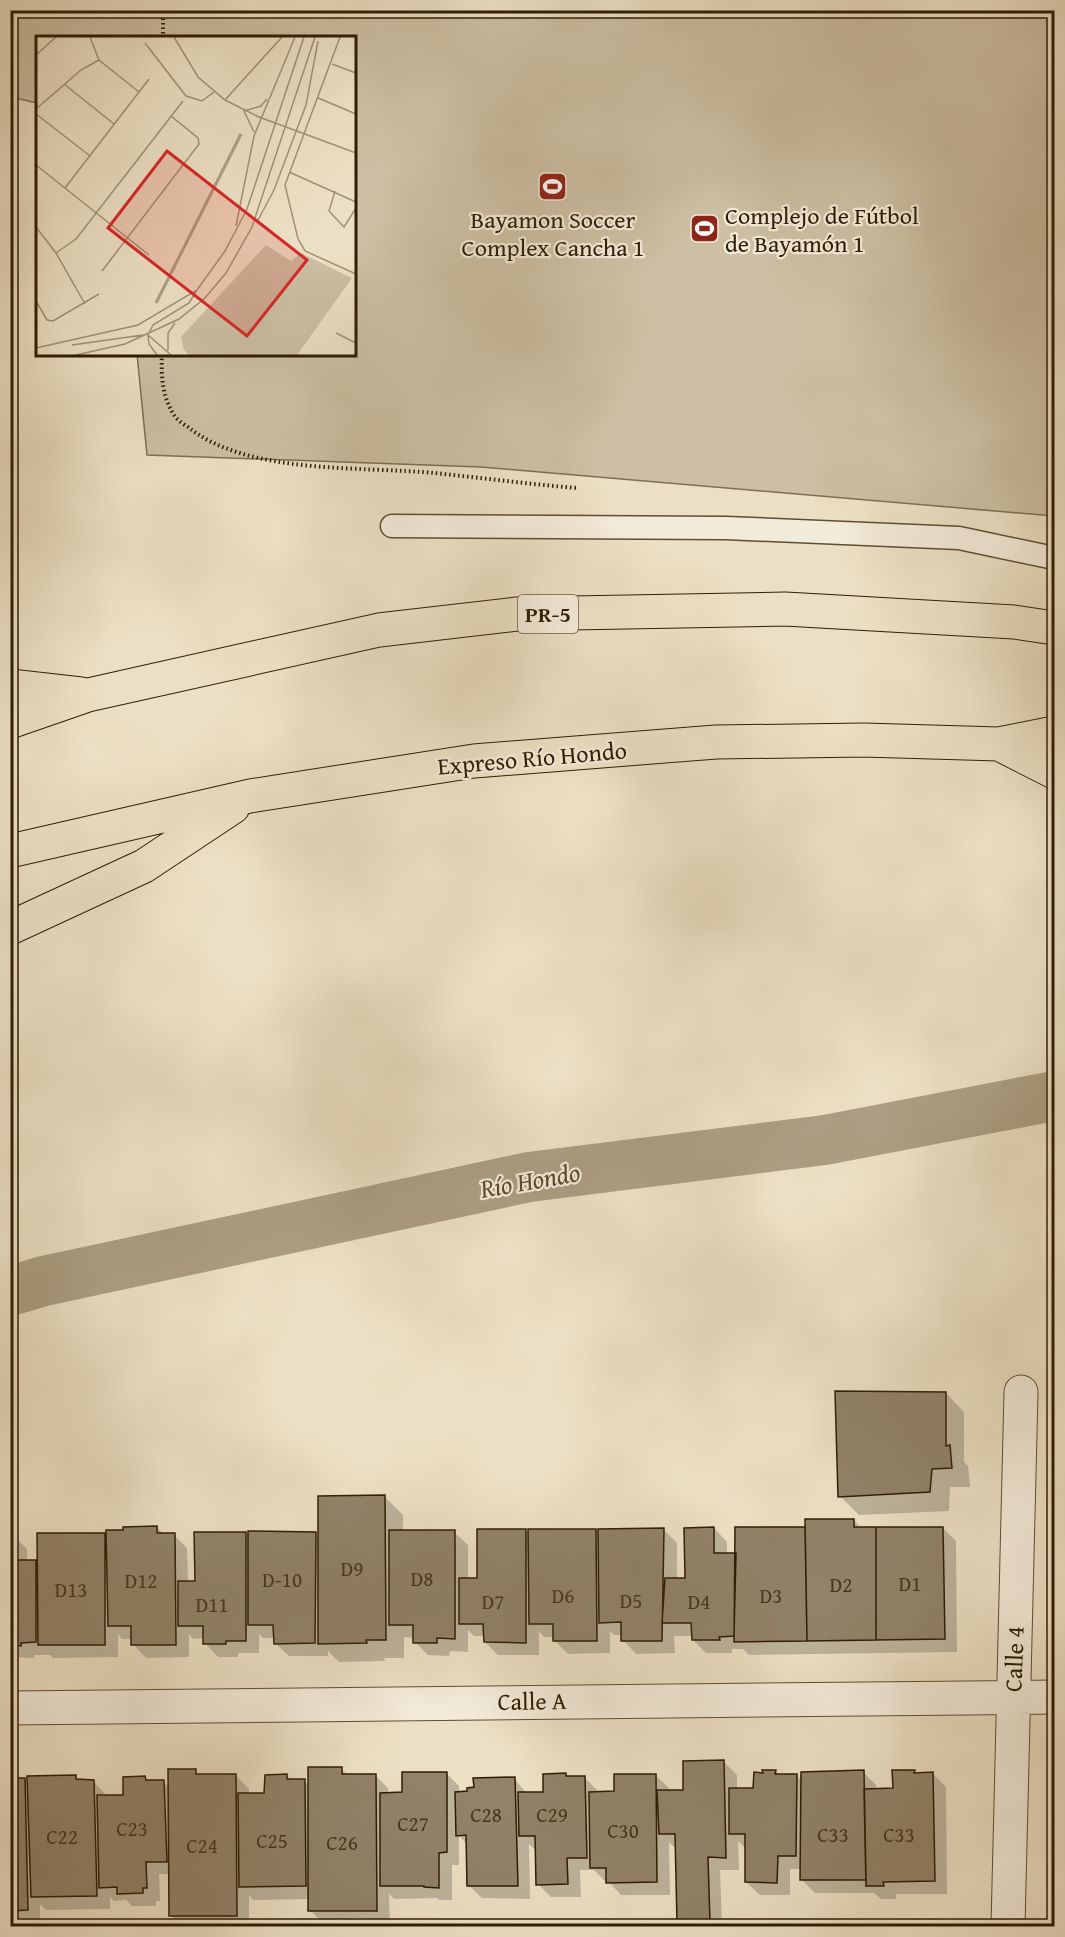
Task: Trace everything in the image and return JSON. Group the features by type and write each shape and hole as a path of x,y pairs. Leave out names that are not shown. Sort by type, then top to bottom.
{"highway":[{"name":"PR-5","path":"10,722 88,694 379,630 517,614 785,609 1014,622 1054,628"},
{"path":"10,686 88,694"},
{"path":"999,744 1054,733"},
{"name":"Expreso Río Hondo","path":"10,851 249,796 474,761 716,742 864,740 999,744 1054,772"},
{"path":"10,928 144,866 249,796"}],"street":[{"name":"Calle 4","path":"1008,1926 1021,1392"},
{"name":"Calle A","path":"10,1708 1054,1697"}],"lane":[{"path":"392,526 726,528 959,538 1054,558"}],"path":[{"path":"163,10 163,36"},
{"path":"162,356 161,385 175,417 198,436 231,451 311,465 433,473 584,489"}],"shaded area":[{"name":"Complejo de Fútbol de Bayamón 1","path":"11,10 1054,11 1054,516 481,467 147,455 137,356 356,356 356,36 36,36 36,103 11,97"}],"building":[{"path":"835,1391 946,1392 946,1446 950,1445 952,1468 932,1469 930,1492 838,1497"},
{"path":"385,1495 386,1640 366,1640 367,1643 318,1644 318,1496"},
{"path":"805,1519 854,1519 854,1527 876,1527 876,1640 807,1641"},
{"path":"157,1526 157,1533 175,1533 176,1645 131,1645 131,1626 108,1626 106,1530"},
{"path":"714,1527 714,1553 736,1553 734,1636 719,1637 720,1640 692,1640 691,1623 662,1623 665,1578 685,1578 684,1528"},
{"path":"735,1527 805,1527 807,1641 734,1642"},
{"path":"876,1527 943,1527 945,1639 876,1640"},
{"path":"664,1528 662,1641 621,1641 621,1622 599,1623 598,1529"},
{"path":"477,1529 526,1529 526,1643 484,1642 483,1624 459,1624 459,1578 477,1578"},
{"path":"528,1529 596,1529 597,1641 553,1641 553,1624 529,1624"},
{"path":"389,1530 455,1530 455,1639 437,1638 437,1643 413,1643 413,1625 389,1625"},
{"path":"248,1531 316,1532 315,1643 274,1644 273,1625 248,1625"},
{"path":"194,1532 246,1532 246,1641 203,1644 203,1626 178,1626 178,1581 195,1581"},
{"path":"37,1533 105,1533 105,1645 38,1645"},
{"path":"10,1534 14,1534 14,1560 36,1560 36,1642 21,1643 21,1646 10,1645"},
{"path":"724,1760 726,1858 708,1857 710,1921 677,1923 675,1834 659,1834 657,1790 683,1790 683,1761"},
{"path":"308,1767 342,1767 342,1774 376,1774 377,1911 308,1911"},
{"path":"168,1769 196,1769 196,1774 236,1774 237,1916 169,1916"},
{"path":"762,1770 776,1770 775,1774 797,1774 796,1856 778,1856 777,1883 745,1882 745,1834 729,1834 729,1788 753,1788 754,1772 763,1773"},
{"path":"864,1770 866,1880 800,1880 801,1772"},
{"path":"892,1770 915,1770 914,1773 933,1772 935,1881 883,1882 884,1886 866,1886 864,1789 893,1788"},
{"path":"402,1772 447,1772 447,1852 439,1853 439,1888 380,1886 380,1793 402,1792"},
{"path":"566,1773 566,1776 585,1776 587,1858 567,1858 568,1884 536,1885 535,1836 519,1836 518,1792 543,1792 543,1774"},
{"path":"287,1774 287,1779 305,1779 306,1886 239,1887 238,1793 264,1793 265,1775"},
{"path":"614,1774 656,1774 657,1882 606,1883 606,1868 590,1868 589,1792 614,1791"},
{"path":"76,1775 76,1779 94,1780 97,1896 31,1897 27,1776"},
{"path":"145,1776 146,1780 164,1780 167,1862 146,1862 147,1888 143,1888 143,1893 117,1894 117,1887 99,1888 97,1795 123,1795 123,1777"},
{"path":"515,1777 518,1886 467,1886 466,1835 456,1836 455,1792 467,1791 467,1788 474,1787 473,1778"},
{"path":"10,1778 25,1778 28,1910 10,1911"}],"waterway":[{"name":"Río Hondo","path":"10,1291 44,1281 529,1177 825,1140 1054,1096"}],"place":[{"name":"Bayamon Soccer Complex Cancha 1","path":"553,186"},
{"name":"Complejo de Fútbol de Bayamón 1","path":"704,229"}]}
